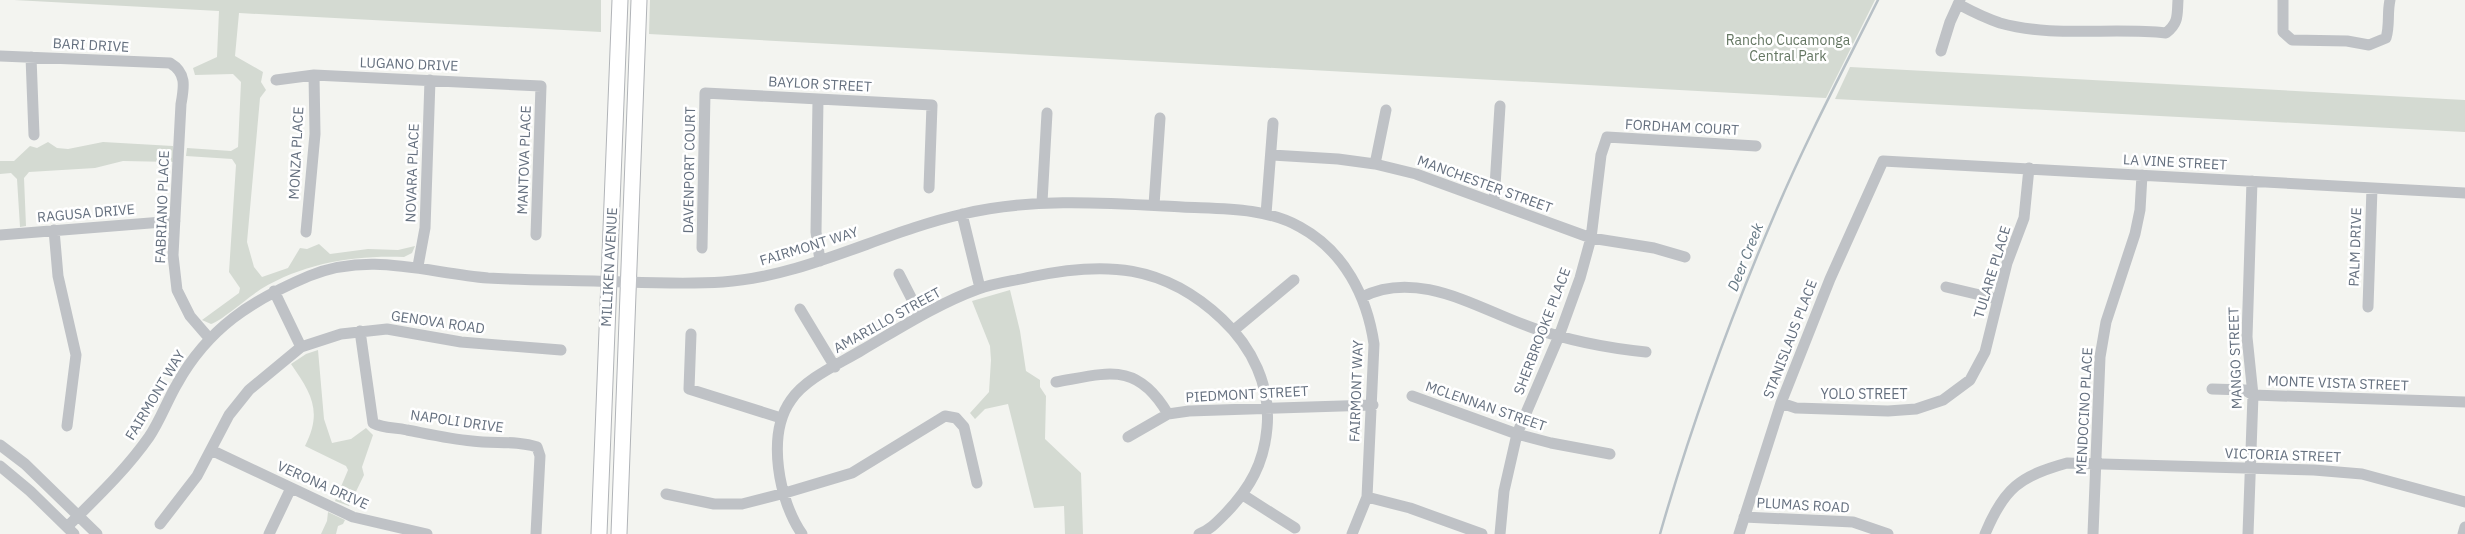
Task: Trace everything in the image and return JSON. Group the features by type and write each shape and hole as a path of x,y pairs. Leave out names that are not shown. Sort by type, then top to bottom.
{"main road":[{"name":"MILLIKEN AVENUE","path":"599,534 620,0"},
{"name":"MILLIKEN AVENUE","path":"619,534 639,0"}],"street":[{"path":"1941,51 1959,2 2000,23 2040,29 2085,31 2143,30 2166,33 2174,26 2178,19 2178,0"},
{"path":"2283,0 2283,32 2292,40 2347,41 2370,45 2386,38 2390,26 2388,10 2390,0"},
{"name":"BARI DRIVE","path":"0,56 170,63 178,68"},
{"path":"31,57 34,135"},
{"name":"FABRIANO PLACE","path":"178,68 184,82 181,104 173,255 177,290 190,316 209,338"},
{"name":"LUGANO DRIVE","path":"276,80 314,75 542,86"},
{"name":"MONZA PLACE","path":"306,232 315,134 314,75"},
{"name":"NOVARA PLACE","path":"418,266 424,228 430,80"},
{"name":"MANTOVA PLACE","path":"536,235 542,86"},
{"name":"BAYLOR STREET","path":"705,93 932,105 929,188"},
{"name":"DAVENPORT COURT","path":"702,248 705,93"},
{"path":"818,99 816,232 820,261"},
{"path":"1494,202 1500,106"},
{"path":"1376,164 1386,110"},
{"path":"1042,202 1047,113"},
{"path":"1154,205 1160,118"},
{"path":"1266,214 1273,123"},
{"name":"FORDHAM COURT","path":"1607,137 1756,146"},
{"name":"SHERBROOKE PLACE","path":"1500,534 1504,491 1517,434 1559,336 1580,278 1591,238 1601,155 1607,137"},
{"name":"MANCHESTER STREET","path":"1272,155 1338,159 1376,164 1416,174 1591,238 1654,248 1685,257"},
{"name":"LA VINE STREET","path":"1882,161 2465,193"},
{"name":"STANISLAUS PLACE","path":"1740,534 1781,403 1830,279 1882,161"},
{"name":"TULARE PLACE","path":"1970,380 1985,352 2007,263 2024,218 2029,168"},
{"name":"MENDOCINO PLACE","path":"2093,534 2100,357 2106,322 2135,234 2140,210 2142,175"},
{"name":"MANGO STREET","path":"2248,534 2253,395 2247,337 2252,181"},
{"name":"PALM DRIVE","path":"2368,308 2372,188"},
{"name":"FAIRMONT WAY","path":"71,530 78,516 137,453 152,433 178,381 209,338 238,313 274,291 315,274 345,267 379,264 418,266 454,274 490,278 629,282 725,282 764,277 820,261 936,221 962,214 996,207 1042,202 1154,205 1266,214 1301,227 1326,246 1348,270 1362,297 1371,320 1374,344 1373,405 1367,497 1352,534"},
{"path":"962,214 980,288"},
{"name":"RAGUSA DRIVE","path":"0,235 175,221"},
{"path":"54,230 58,276 76,355 67,426"},
{"name":"AMARILLO STREET","path":"802,534 797,527 785,493 778,466 777,441 781,418 791,400 808,383 920,315 980,288 1052,273 1112,268 1136,271 1158,277 1178,285 1208,305 1234,330 1257,367 1264,387 1268,426 1263,456 1256,474 1243,495 1210,530 1199,534"},
{"path":"899,274 920,315"},
{"path":"1234,330 1294,280"},
{"path":"1362,297 1385,287 1419,288 1450,296 1559,336 1596,345 1646,352"},
{"path":"1946,287 1998,298"},
{"path":"274,291 300,347"},
{"path":"800,309 835,367"},
{"name":"GENOVA ROAD","path":"160,524 197,476 228,415 249,390 300,347 360,331 387,329 461,342 561,350"},
{"name":"NAPOLI DRIVE","path":"360,331 373,423 382,428 402,429 471,441 507,444 524,442 537,446 540,456 536,534"},
{"path":"692,334 689,389 781,418"},
{"path":"1056,382 1118,373 1147,385 1160,399 1168,414"},
{"name":"YOLO STREET","path":"1781,403 1796,408 1888,411 1916,409 1943,400 1970,380"},
{"name":"MONTE VISTA STREET","path":"2212,389 2245,390 2253,395 2465,402"},
{"name":"MCLENNAN STREET","path":"1412,396 1517,434 1610,454"},
{"name":"PIEDMONT STREET","path":"1128,437 1168,414 1189,410 1373,405"},
{"path":"666,494 714,504 742,504 785,493 852,473 945,416 956,418 964,427 977,483"},
{"path":"0,445 25,464 97,534"},
{"name":"VERONA DRIVE","path":"211,450 381,529 427,534"},
{"name":"VICTORIA STREET","path":"1985,534 1997,506 2013,487 2038,471 2067,463 2314,470 2362,474 2465,502"},
{"path":"0,466 71,530"},
{"path":"269,534 290,488"},
{"path":"1243,495 1295,528"},
{"path":"1367,497 1410,508 1482,534"},
{"name":"PLUMAS ROAD","path":"1744,517 1852,522 1888,534"},
{"path":"2463,534 2465,527"}],"green space":[{"path":"14,0 601,0 601,32 239,13 235,56 263,72 261,82 266,90 260,98 247,242 254,267 262,277 288,268 300,248 307,249 319,244 330,254 368,249 398,250 415,246 412,253 404,257 348,259 294,273 261,289 221,319 211,324 202,320 239,293 240,288 229,272 236,165 232,159 186,156 187,148 231,151 238,147 241,82 233,74 195,75 193,68 217,57 219,11"},
{"name":"Rancho Cucamonga Central Park","path":"650,0 1875,0 1826,98 649,34"},
{"path":"1850,67 2465,100 2465,132 1835,99"},
{"path":"48,142 57,148 68,149 103,142 173,146 173,162 123,161 95,168 29,172 24,178 26,226 20,227 17,179 11,173 0,174 0,161 14,161 30,146 37,148"},
{"path":"1010,290 1020,331 1026,371 1040,380 1040,387 1046,396 1045,439 1081,473 1083,534 1065,534 1064,506 1034,508 1008,404 985,409 975,419 970,413 989,392 991,360 990,346 972,301"},
{"path":"318,350 324,419 332,443 351,439 366,428 373,435 362,467 364,475 349,506 335,501 348,470 346,466 305,446 310,434 314,412 309,393 291,364 306,354"},
{"path":"328,512 345,520 343,524 338,526 336,534 321,534 327,521"}],"waterway":[{"name":"Deer Creek","path":"1660,534 1698,414 1726,335 1757,257 1797,163 1878,0"}]}
